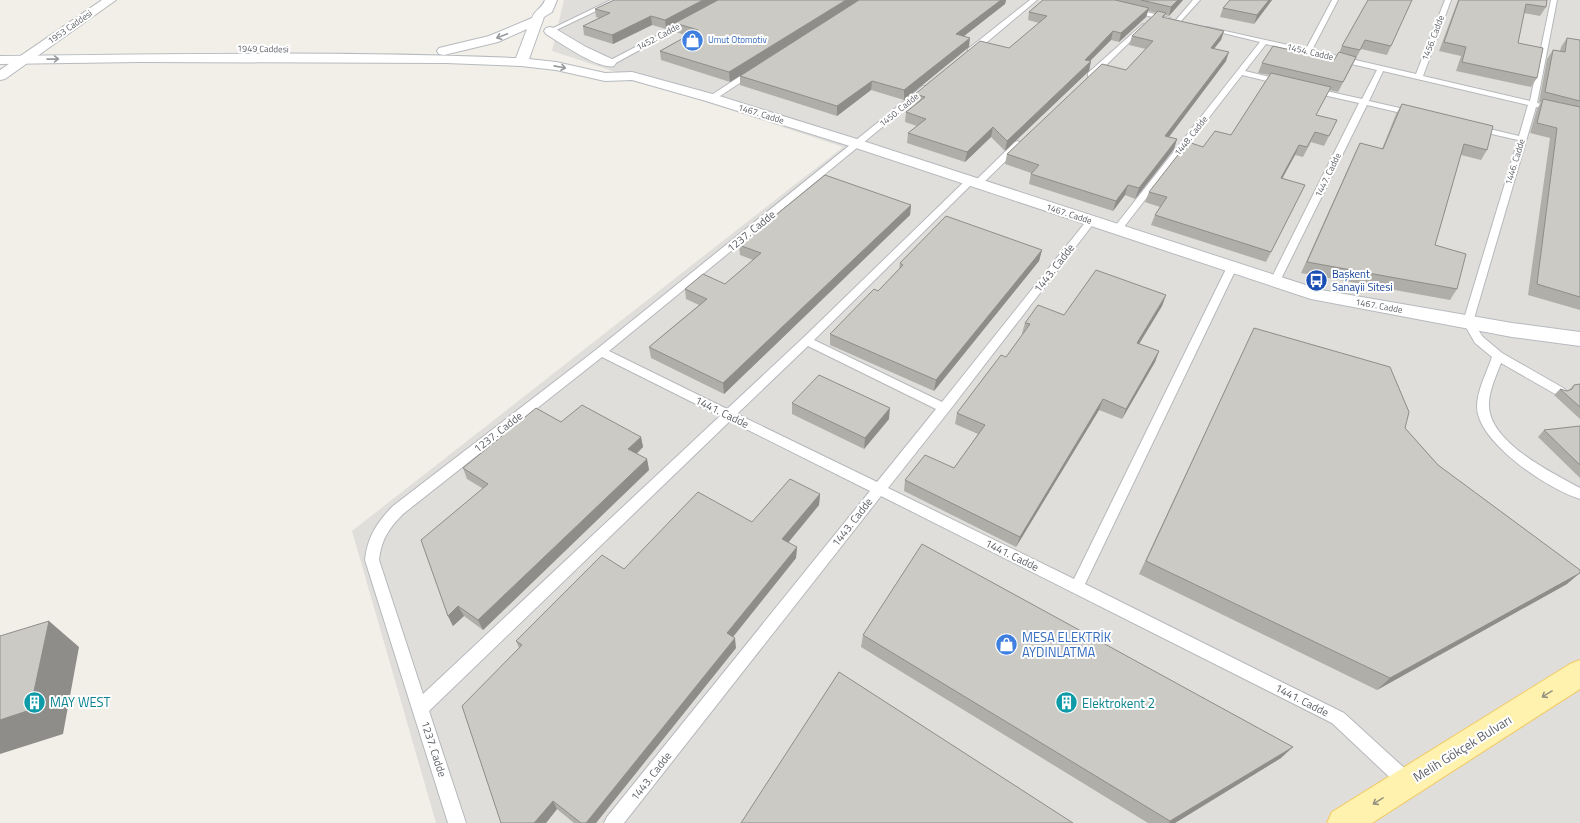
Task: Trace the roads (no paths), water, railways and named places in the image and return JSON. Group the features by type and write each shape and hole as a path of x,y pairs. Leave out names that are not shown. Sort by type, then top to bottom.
{"main road":[{"name":"Melih Gökçek Bulvarı","path":"1343,823 1580,673"}],"street":[{"name":"1953 Caddesi","path":"0,76 110,0"},
{"path":"523,56 539,15 549,4 554,15 544,54"},
{"path":"444,51 493,39 537,20"},
{"path":"550,31 576,47 609,63"},
{"name":"1949 Caddesi","path":"0,60 31,55 157,48 444,51 523,56"},
{"name":"1949 Caddesi","path":"0,50 31,55 147,58 446,59 523,56"},
{"name":"1467. Cadde","path":"544,54 605,77 632,76 711,98 858,144 1318,295 1512,330 1580,339"},
{"name":"1467. Cadde","path":"523,56 544,54 609,63 624,69 632,76"},
{"name":"1467. Cadde","path":"1512,330 1580,347"}],"lane":[{"path":"550,31 616,0"},
{"path":"967,55 1034,0"},
{"path":"1124,9 1182,22 1197,0"},
{"path":"1308,51 1336,0"},
{"name":"1456. Cadde","path":"1419,77 1448,0"},
{"name":"1446. Cadde","path":"1468,322 1533,103 1554,0"},
{"path":"1085,81 1153,16"},
{"name":"1452. Cadde","path":"609,63 693,19"},
{"name":"1454. Cadde","path":"1200,26 1580,115"},
{"name":"1448. Cadde","path":"1118,230 1264,42"},
{"path":"711,98 762,66"},
{"name":"1447. Cadde","path":"1275,281 1381,68"},
{"path":"1240,72 1424,116"},
{"name":"1450. Cadde","path":"858,144 931,84"},
{"path":"1469,127 1522,139"},
{"path":"420,708 973,182 1023,140"},
{"name":"1237. Cadde","path":"454,822 420,708 372,560 373,546 384,523 404,505 601,352 858,144"},
{"name":"1443. Cadde","path":"613,823 878,489 945,408 1091,221"},
{"path":"1077,587 1232,267"},
{"path":"1468,322 1479,340 1498,356 1561,392"},
{"path":"807,341 945,408"},
{"name":"1441. Cadde","path":"601,352 1077,587 1338,718 1407,782"},
{"path":"1498,356 1483,407 1486,420 1491,429 1506,447 1540,473 1580,494"}],"place":[{"name":"Umut Otomotiv","path":"693,40"},
{"name":"Başkent Sanayii Sitesi","path":"1317,280"},
{"name":"MESA ELEKTRİK AYDINLATMA","path":"1007,644"},
{"name":"MAY WEST","path":"34,702"},
{"name":"Elektrokent 2","path":"1066,703"}]}
